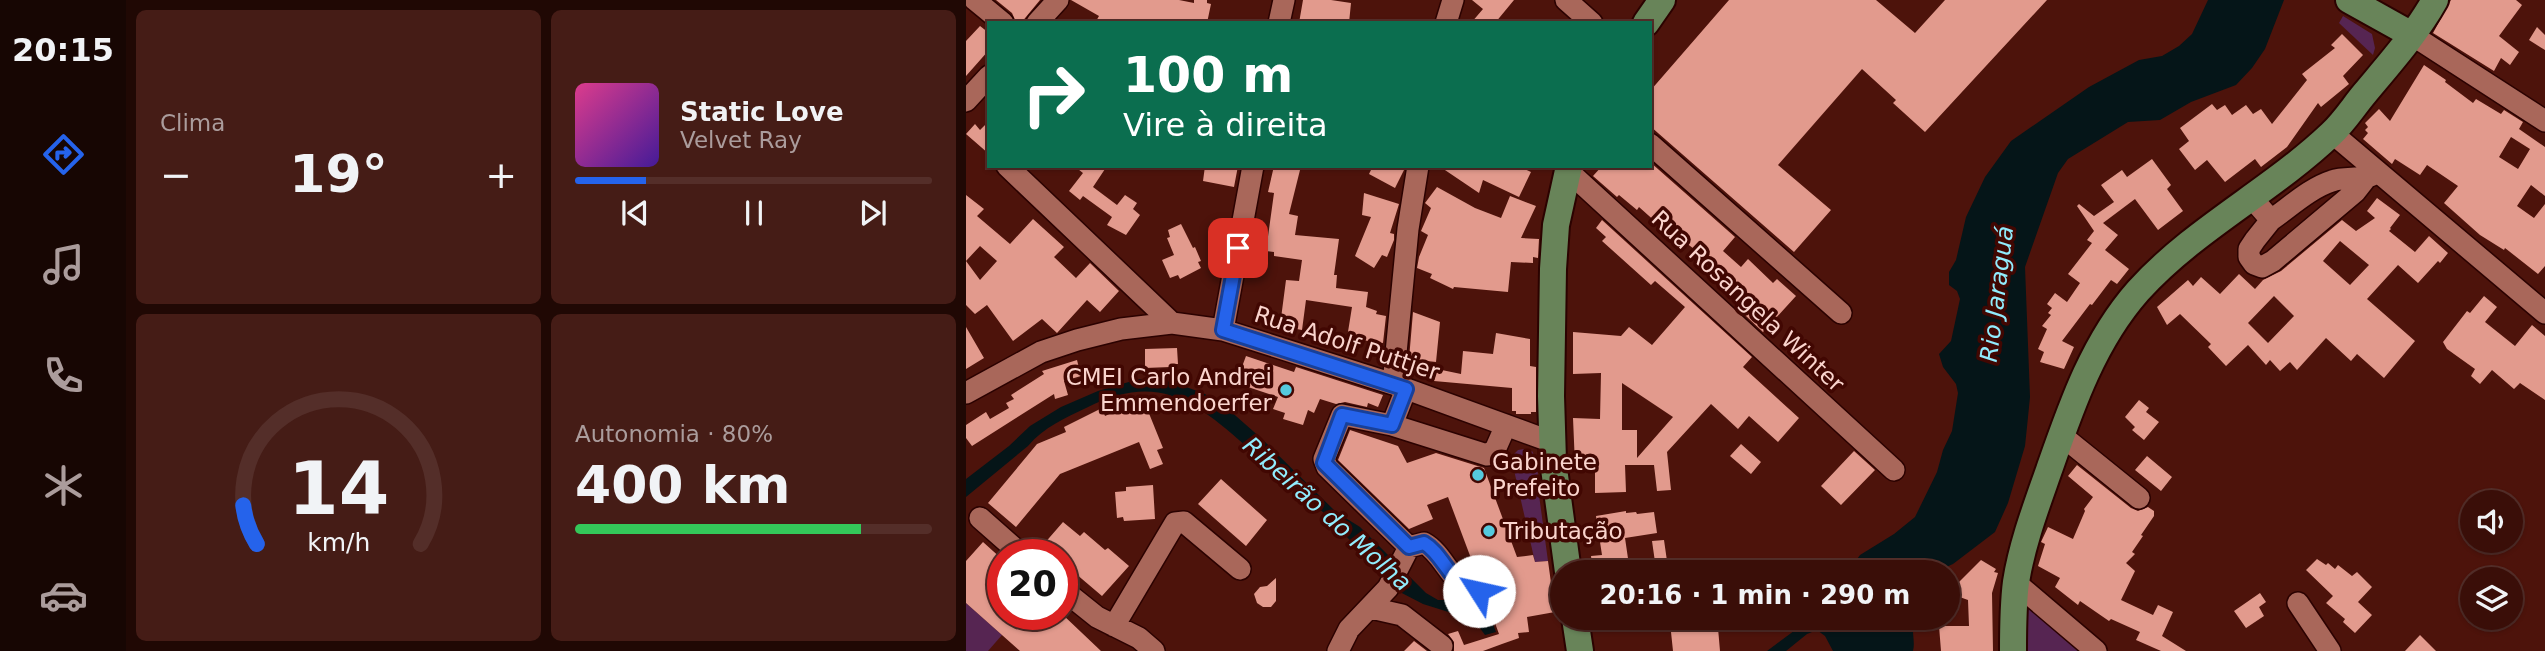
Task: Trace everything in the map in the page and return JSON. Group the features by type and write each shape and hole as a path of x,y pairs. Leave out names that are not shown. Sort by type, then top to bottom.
{"main road":[{"path":"1647,21 1662,0"},
{"path":"2349,0 2412,35"},
{"path":"2012,651 2016,583 2025,540 2061,435 2091,360 2122,312 2158,272 2332,133 2412,35 2435,0"},
{"path":"1567,560 1552,442 1553,268 1556,225 1568,168"},
{"path":"1577,630 1580,651"}],"street":[{"path":"975,0 1001,21"},
{"path":"1039,21 1058,0"},
{"path":"1279,21 1283,0"},
{"path":"1447,21 1453,0"},
{"path":"1566,0 1590,21"},
{"path":"2412,35 2545,121"},
{"path":"966,101 987,78"},
{"path":"2332,133 2372,176 2545,313"},
{"path":"1652,146 1841,313"},
{"path":"1009,168 1172,323"},
{"path":"1223,330 1253,168"},
{"path":"1392,425 1399,387 1408,229 1418,168"},
{"name":"Rua Rosangela Winter","path":"1568,168 1894,470"},
{"path":"2372,176 2273,261 2262,267 2249,257 2249,249 2271,220 2319,187 2332,181 2372,176"},
{"path":"2251,197 2271,220"},
{"name":"Rua Adolf Puttjer","path":"968,388 1041,352 1077,340 1121,329 1172,323 1223,330 1399,387 1552,442"},
{"path":"1404,555 1324,463 1342,415 1392,425 1487,455 1496,450 1506,425"},
{"path":"2061,435 2139,498"},
{"path":"980,518 1004,539"},
{"path":"1114,626 1175,523 1184,522 1240,569"},
{"path":"1338,651 1349,629 1388,588 1404,555 1424,543 1432,547 1461,584 1472,591 1479,591"},
{"path":"2016,583 2096,651"},
{"path":"1078,602 1140,647"},
{"path":"2298,603 2330,651"},
{"path":"1371,608 1402,615 1442,646"}],"shaded area":[{"path":"2343,16 2372,34 2375,48 2373,55 2339,23"},
{"path":"1518,450 1532,451 1537,460 1548,561 1535,562 1511,457"},
{"path":"2025,595 2083,651 2024,651"},
{"path":"966,603 987,622 987,630 996,630 1002,635 988,651 966,651"}],"water":[{"name":"Rio Jaraguá","path":"2208,0 2284,0 2265,49 2236,85 2191,102 2160,120 2128,122 2068,159 2058,173 2025,267 2030,397 2025,446 2008,503 1995,532 1958,560 1856,560 1915,517 1937,472 1952,431 1958,393 1956,384 1943,367 1939,354 1951,341 1960,299 1957,291 1949,285 1949,272 1956,260 1966,217 1985,177 2011,141 2089,87 2139,60 2162,56 2192,34"},
{"name":"Ribeirão do Molha","path":"1139,379 1173,382 1205,394 1228,409 1336,512 1360,527 1426,593 1438,600 1458,600 1486,615 1491,619 1496,632 1485,635 1474,620 1423,604 1396,590 1344,534 1340,524 1228,430 1173,396 1134,392 1111,397 1070,415 1041,433 966,497 966,479 1030,426 1061,407 1098,391"},
{"path":"1795,630 1817,630 1807,634 1786,651 1767,651"},
{"path":"1817,630 1913,630 1914,647 1913,651 1833,651 1825,636"}],"building":[{"path":"996,0 1040,0 1023,21 1016,21 1012,13"},
{"path":"1071,0 1179,0 1194,3 1194,0 1207,0 1207,3 1211,4 1207,21 1096,21 1099,16"},
{"path":"1303,0 1351,3 1349,21 1299,21"},
{"path":"1472,0 1514,0 1497,21 1473,21 1483,9"},
{"path":"1729,0 1876,0 1915,33 1945,0 2047,0 1925,132 1893,103 1896,100 1862,69 1778,165 1831,210 1794,252 1652,128 1652,89"},
{"path":"2451,0 2516,0 2522,5 2499,36 2519,52 2510,65 2501,58 2494,71 2433,33"},
{"path":"980,26 987,31 987,52 966,76 966,41"},
{"path":"2537,27 2545,35 2545,50 2529,40"},
{"path":"2342,34 2363,55 2343,76 2349,84 2321,107 2318,103 2287,147 2261,167 2255,159 2225,182 2207,160 2195,170 2179,149 2189,141 2180,128 2212,104 2217,110 2225,105 2232,115 2246,105 2253,114 2261,109 2272,124 2307,80 2302,74 2335,48 2331,45"},
{"path":"2424,65 2473,103 2476,99 2501,114 2504,110 2523,122 2519,129 2545,147 2545,196 2531,185 2517,206 2534,218 2545,204 2545,266 2538,274 2505,248 2504,250 2480,235 2444,203 2458,186 2427,165 2420,175 2395,159 2392,164 2363,139 2368,133 2365,123 2379,109 2390,121","holes":["2511,137 2530,149 2518,169 2499,157"]},
{"path":"987,123 987,152 966,134 975,124 980,130"},
{"path":"2152,159 2171,185 2167,189 2183,211 2158,230 2135,199 2103,223 2118,235 2105,250 2129,269 2117,284 2111,280 2062,341 2074,347 2064,369 2040,362 2044,352 2038,349 2047,329 2042,326 2051,315 2048,313 2052,308 2047,304 2055,293 2067,302 2080,283 2068,274 2092,243 2087,240 2094,231 2077,206 2079,204 2094,216 2114,202 2101,185 2122,170 2127,177"},
{"path":"1652,164 1735,237 1723,251 1741,267 1748,259 1773,283 1777,279 1796,296 1763,332 1745,315 1749,310 1697,260 1702,255 1669,230 1667,232 1639,207 1637,210 1619,195 1617,197 1593,176 1600,168 1652,168"},
{"path":"1077,168 1106,168 1093,187 1117,205 1125,195 1137,203 1133,209 1140,215 1126,235 1107,225 1112,217 1083,196 1080,200 1069,191 1083,173"},
{"path":"1205,168 1238,168 1234,187 1203,181"},
{"path":"1274,168 1300,168 1289,214 1298,216 1295,235 1339,239 1334,275 1337,275 1336,288 1368,292 1366,307 1377,311 1376,314 1386,316 1383,343 1347,338 1352,307 1306,300 1302,330 1280,326 1286,280 1299,281 1302,260 1274,256 1274,252 1266,251 1274,193 1268,192"},
{"path":"1372,168 1404,170 1395,188 1369,174"},
{"path":"1442,168 1522,168 1531,172 1519,197 1483,180 1479,193"},
{"path":"1437,187 1475,208 1501,218 1510,196 1536,206 1521,238 1539,239 1538,258 1533,257 1533,263 1511,262 1508,292 1453,289 1430,278 1432,274 1417,268 1428,235 1421,231 1431,208 1425,203"},
{"path":"1364,193 1399,204 1390,233 1394,234 1394,240 1387,257 1382,255 1374,268 1355,256 1371,217 1362,215"},
{"path":"966,195 984,209 977,216 1010,244 1033,219 1064,247 1054,257 1076,278 1090,263 1119,291 1100,312 1087,300 1057,333 1042,319 1013,341 987,305 975,314 966,305","holes":["980,246 997,261 980,280 966,261"]},
{"path":"2377,198 2400,215 2389,231 2415,252 2429,236 2448,253 2418,283 2398,265 2367,299 2415,341 2384,378 2357,354 2351,361 2326,338 2297,370 2290,362 2280,371 2270,360 2266,365 2248,345 2226,366 2208,347 2211,344 2180,314 2167,325 2157,307 2188,280 2193,286 2201,277 2220,294 2239,274 2255,289 2342,220 2356,231 2375,218 2367,211","holes":["2340,241 2369,265 2350,285 2323,261","2274,296 2294,316 2268,343 2248,323"]},
{"path":"1602,220 1752,357 1743,367 1799,418 1778,442 1749,416 1738,429 1711,404 1667,452 1671,490 1657,491 1654,465 1625,465 1626,492 1595,493 1595,465 1575,465 1573,418 1600,419 1601,373 1573,374 1573,332 1621,336 1629,327 1652,345 1685,307 1655,281 1651,285 1602,241 1606,237 1596,228","holes":["1622,383 1673,417 1637,458 1637,430 1622,430"]},
{"path":"1181,224 1193,248 1195,247 1201,268 1180,279 1178,275 1170,278 1162,260 1174,255 1167,238 1170,237 1168,230"},
{"path":"2484,296 2497,307 2485,322 2515,346 2532,325 2545,336 2545,400 2520,383 2514,389 2492,370 2480,384 2471,376 2475,369 2447,349 2443,342 2467,311 2470,313"},
{"path":"1413,312 1440,322 1436,362 1409,359"},
{"path":"966,327 984,358 966,369"},
{"path":"1496,333 1530,339 1530,366 1536,367 1536,412 1516,414 1516,411 1512,411 1512,388 1434,381 1437,369 1461,374 1463,351 1493,354"},
{"path":"1177,348 1178,364 1145,368 1145,349"},
{"name":"CMEI Carlo Andrei Emmendoerfer","path":"1246,356 1294,372 1296,367 1383,395 1378,407 1368,403 1367,407 1345,402 1336,404 1320,399 1314,413 1308,410 1303,425 1283,419 1285,413 1273,409 1278,397 1236,383"},
{"path":"1077,360 1081,376 1064,381 1068,395 1055,399 1054,394 972,446 966,438 966,425 986,412 990,419 1009,408 1006,403 1014,399 1011,395 1044,374 1042,371"},
{"path":"2139,400 2149,408 2146,412 2159,422 2144,440 2132,430 2135,427 2125,417"},
{"path":"1136,402 1137,405 1146,406 1163,448 1157,450 1163,464 1150,469 1139,442 1060,474 1016,527 988,503 1037,444 1066,432 1064,427 1102,408 1105,416"},
{"path":"1350,430 1398,446 1407,463 1436,453 1484,468 1517,557 1533,555 1535,562 1548,561 1550,613 1527,617 1529,632 1518,633 1519,638 1483,651 1454,651 1454,642 1448,634 1458,631 1464,645 1499,634 1487,601 1492,594 1491,586 1478,577 1448,497 1427,505 1433,519 1409,529 1338,460"},
{"path":"1741,444 1761,462 1751,474 1730,456"},
{"path":"1854,451 1875,470 1841,505 1821,486"},
{"path":"2147,456 2172,477 2161,491 2135,470"},
{"path":"2077,465 2131,508 2138,511 2148,507 2154,511 2154,516 2132,552 2135,554 2126,563 2135,571 2121,600 2153,615 2158,605 2173,612 2162,636 2186,651 2161,651 2136,640 2140,632 2111,619 2109,621 2080,601 2078,605 2055,587 2060,578 2038,566 2045,544 2041,542 2048,527 2073,539 2084,509 2093,497 2068,476"},
{"path":"1221,479 1267,520 1246,546 1198,504"},
{"path":"1153,485 1155,519 1124,521 1123,517 1117,518 1115,492 1126,491 1126,487"},
{"path":"1626,511 1637,514 1654,512 1657,533 1625,538 1628,560 1592,560 1591,556 1602,555 1596,516"},
{"path":"1063,522 1080,536 1084,532 1105,550 1108,548 1129,566 1102,596 1078,576 1078,539 1048,539"},
{"path":"1664,540 1667,560 1655,560 1652,541"},
{"path":"983,542 987,546 987,622 966,603 966,561"},
{"path":"2317,559 2335,569 2338,565 2352,576 2357,572 2372,587 2358,602 2372,615 2355,633 2343,622 2345,619 2326,603 2333,596 2306,570"},
{"path":"1981,560 1998,573 1992,593 1993,651 1941,651 1939,630 1960,630 1960,626 1969,626 1968,600 1960,597 1960,581"},
{"path":"1276,578 1276,601 1271,607 1263,607 1257,603 1254,594 1260,587 1267,586"},
{"path":"2260,593 2266,602 2259,607 2264,616 2246,628 2234,611"},
{"path":"1078,629 1101,651 1020,651 996,630"},
{"path":"1718,630 1720,651 1673,651 1671,632"},
{"path":"2420,635 2436,651 2405,651"},
{"path":"1414,641 1427,651 1404,651"}],"place":[{"name":"CMEI Carlo Andrei Emmendoerfer","path":"1286,390"},
{"name":"Gabinete Prefeito","path":"1478,475"},
{"name":"Tributação","path":"1489,531"}],"route":[{"path":"1238,248 1223,330 1406,389 1392,425 1342,415 1324,463 1409,547 1424,543 1432,547 1461,584 1472,591 1479,591"}]}
